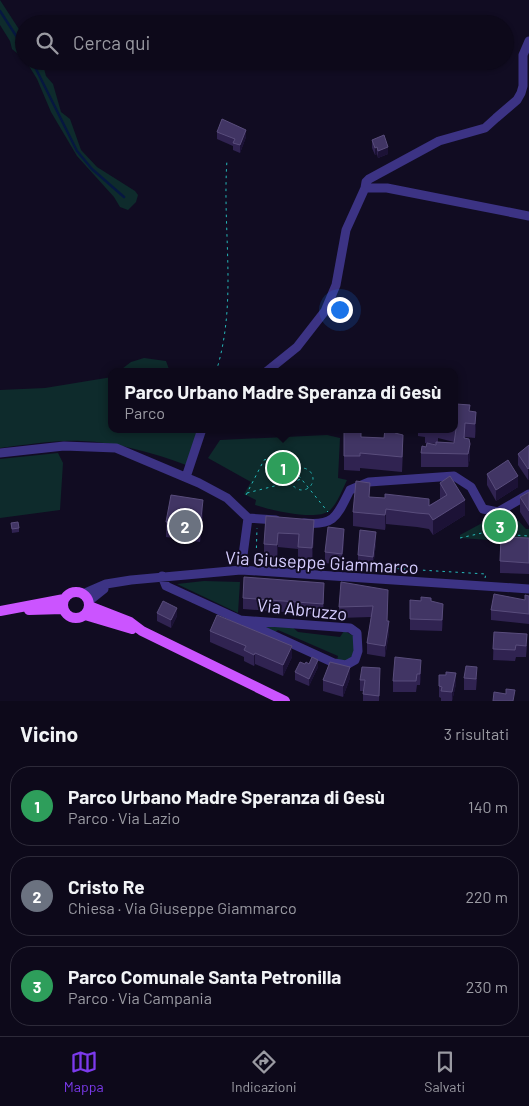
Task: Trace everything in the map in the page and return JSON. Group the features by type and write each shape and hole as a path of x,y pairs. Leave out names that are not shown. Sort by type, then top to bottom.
{"main road":[{"path":"63,604 70,593 77,592 86,604 130,622 142,631 285,701"},
{"path":"63,604 70,617 75,618 86,604"},
{"path":"4,610 63,604"}],"street":[{"path":"271,368 297,347 325,311 336,285 346,230 366,182 439,141 484,128 517,100 523,86 523,55 529,41"},
{"path":"365,188 387,188 529,216"},
{"path":"186,477 201,433"},
{"path":"0,453 64,446 116,448 186,477 227,498 248,518 322,525 337,516 350,490 369,482 454,476 471,487 483,509 498,512 529,494"},
{"path":"241,570 248,518"},
{"name":"Via Giuseppe Giammarco","path":"86,604 113,584 162,576 241,570 529,589"},
{"name":"Via Abruzzo","path":"162,576 166,586 239,620 334,663 346,665 354,660 358,651 357,633 350,628 239,620"}],"path":[{"path":"217,368 226,334 229,256 227,160"},
{"path":"302,479 246,494 264,460 282,455 295,470 302,479 309,488 328,513"},
{"path":"302,468 309,471 313,477 309,488 298,490 291,482 291,476 295,470 302,468"},
{"path":"491,510 508,534"},
{"path":"258,564 256,562 259,525"},
{"path":"460,538 482,532 529,536"},
{"path":"386,574 387,568 397,568 486,574 485,579"}],"green space":[{"path":"0,0 15,23 15,52 12,49 10,41 0,25"},
{"path":"32,70 44,70 46,76 53,84 61,112 70,119 81,150 97,167 135,191 138,195 136,202 128,210 120,207 114,197 77,156 51,112"},
{"path":"144,358 166,361 169,368 123,368 131,362"},
{"path":"108,378 108,433 198,433 186,465 161,456 108,443 61,441 0,448 0,390 45,388"},
{"path":"327,435 340,438 338,478 347,480 335,505 323,514 293,514 255,505 256,500 244,494 251,482 208,458 220,440"},
{"path":"58,453 63,463 60,510 0,518 0,459"},
{"path":"512,514 526,529 529,529 529,543 460,538 460,535 484,522 495,524"},
{"path":"204,581 240,582 238,613 177,584"},
{"path":"251,623 290,625 298,632 340,637 344,631 354,636 353,655 348,660 337,660 338,656 278,630 274,633"}],"building":[{"path":"222,119 246,130 240,145 233,143 235,139 217,132"},
{"path":"384,135 388,147 378,151 372,140"},
{"path":"458,404 470,405 469,411 476,412 475,424 465,423 464,438 469,439 470,444 468,454 421,453 422,446 426,447 427,443 436,445 436,442 454,443 455,433 458,433"},
{"path":"344,433 361,433 361,437 384,438 385,433 403,435 402,457 360,453 360,456 344,456"},
{"path":"529,445 529,468 528,469 518,454"},
{"path":"508,460 518,476 496,490 487,474"},
{"path":"450,476 465,500 433,520 429,514 386,509 385,515 353,512 356,481 370,483 369,497 385,498 385,494 429,499 429,506 447,495 440,483"},
{"path":"529,492 529,511 520,497"},
{"path":"171,495 203,500 200,527 166,522"},
{"path":"266,516 314,520 312,548 298,547 299,534 278,533 277,545 264,544"},
{"path":"18,522 19,528 12,529 11,523"},
{"path":"328,527 344,529 342,554 325,552"},
{"path":"360,530 376,532 373,557 358,555"},
{"path":"501,537 529,538 529,563 500,561"},
{"path":"244,577 324,583 323,604 243,598"},
{"path":"341,582 388,590 387,621 389,621 385,646 367,643 373,606 339,607"},
{"path":"494,594 525,600 525,595 529,596 529,614 491,610"},
{"path":"421,597 431,598 431,601 443,604 442,620 410,619 410,600 421,601"},
{"path":"163,601 177,608 171,620 157,613"},
{"path":"217,615 292,646 283,665 255,653 254,655 244,650 246,646 210,631"},
{"path":"494,632 527,634 526,646 516,645 515,650 493,649"},
{"path":"312,657 318,660 309,679 295,672 300,662 309,664"},
{"path":"395,657 421,660 420,674 417,674 416,681 393,681"},
{"path":"330,662 350,667 343,686 323,680"},
{"path":"466,666 477,667 476,679 464,678"},
{"path":"362,667 380,668 379,696 363,694 365,680 360,680"},
{"path":"446,672 456,673 452,692 441,691 442,687 439,686 439,675 446,675"},
{"path":"506,689 515,690 513,701 493,701 494,692 506,694"}],"waterway":[{"path":"0,11 15,34"},
{"path":"36,70 77,151 92,169 124,197"}],"place":[{"name":"Parco Urbano Madre Speranza di Gesù","path":"283,468"},
{"name":"Cristo Re","path":"185,526"},
{"name":"Parco Comunale Santa Petronilla","path":"500,526"}]}
